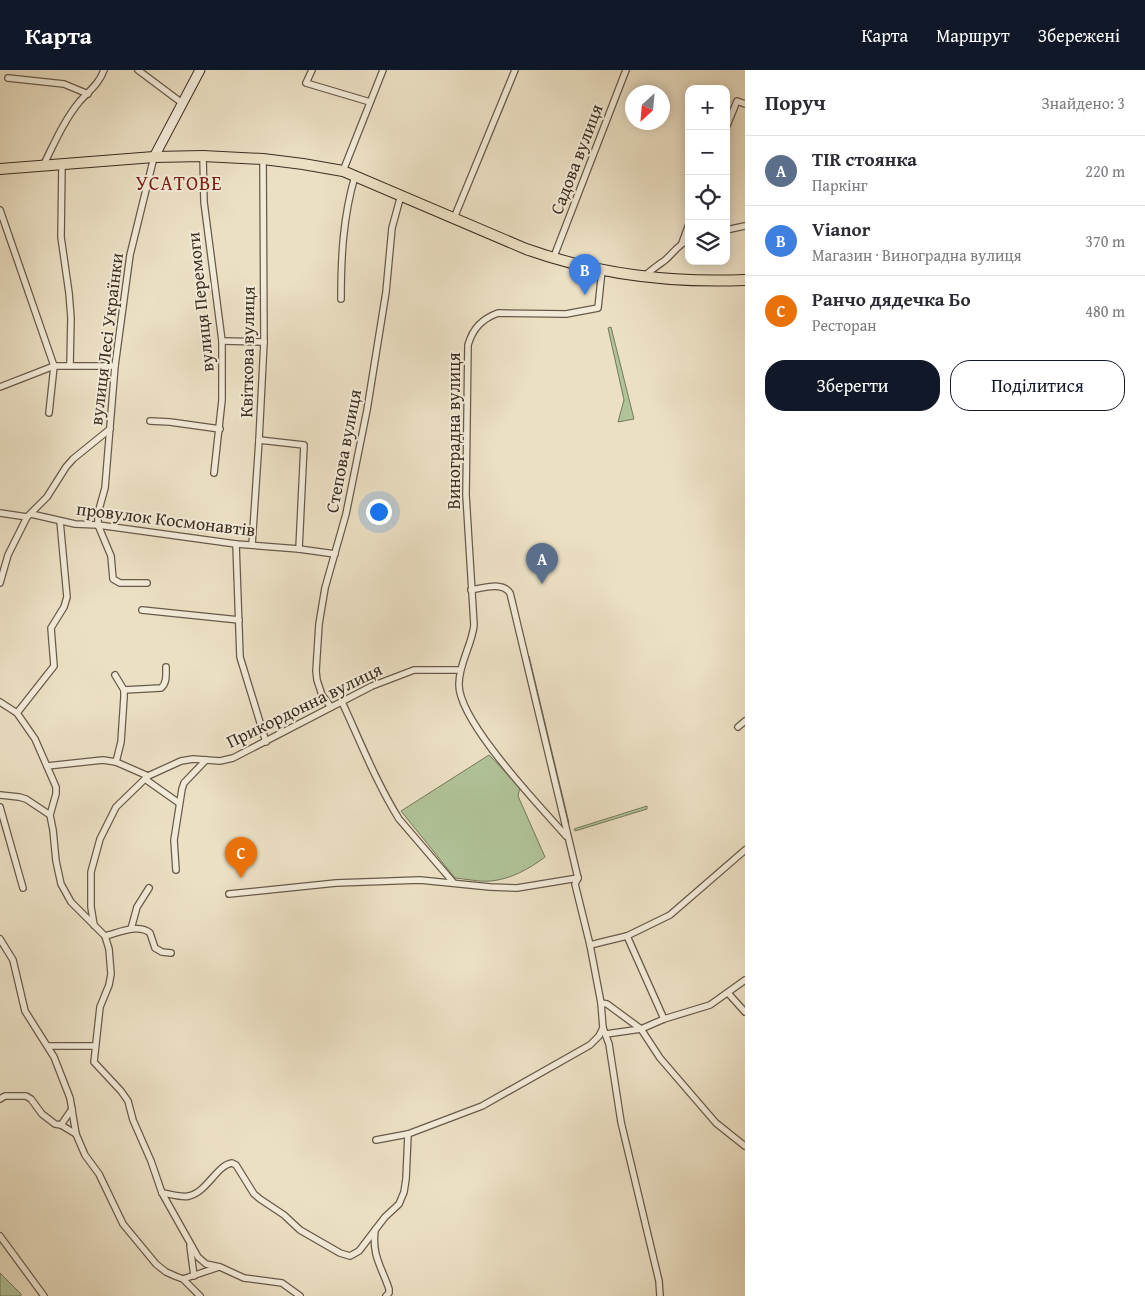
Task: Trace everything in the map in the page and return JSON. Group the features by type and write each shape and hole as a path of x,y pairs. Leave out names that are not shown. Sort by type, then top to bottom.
{"highway":[{"path":"0,169 154,157 203,156 263,159 343,171 553,259 602,270 645,276 722,281 745,280"}],"main road":[{"path":"154,157 200,70"}],"street":[{"path":"43,166 64,124 81,100 95,86 104,70"},
{"path":"138,70 182,103"},
{"path":"312,70 306,83 370,102"},
{"path":"343,171 383,70"},
{"path":"454,218 515,70"},
{"name":"Садова вулиця","path":"553,259 626,70"},
{"path":"8,78 64,84 88,94"},
{"path":"730,118 737,101 745,104"},
{"name":"вулиця Перемоги","path":"203,156 204,202 222,341 222,400 214,473"},
{"name":"вулиця Лесі Українки","path":"98,525 98,513 106,488 114,366 130,254 154,157"},
{"name":"Квіткова вулиця","path":"252,545 260,440 264,342 263,159"},
{"path":"62,164 61,237 71,318 70,365"},
{"path":"341,299 341,255 344,223 355,176"},
{"name":"Степова вулиця","path":"331,708 322,695 317,680 319,624 323,597 346,514 367,410 386,292 392,228 401,196"},
{"path":"0,210 54,366 49,413"},
{"path":"730,229 745,226"},
{"path":"682,243 685,235"},
{"path":"645,276 655,265 665,260 685,242"},
{"name":"Виноградна вулиця","path":"460,670 473,633 466,496 468,357 471,336 482,322 498,313 566,314 598,308 602,270"},
{"path":"222,341 264,342"},
{"path":"0,387 54,366 114,366"},
{"path":"150,421 220,428"},
{"path":"0,583 8,555 29,515 47,497 73,459 110,429"},
{"path":"260,440 304,445 299,549"},
{"name":"провулок Космонавтів","path":"0,512 29,515 75,524 98,525 236,544 335,554"},
{"path":"17,713 54,666 51,628 64,606 66,598 60,521"},
{"path":"98,525 111,556 113,579 120,582 147,583"},
{"path":"236,544 241,664 266,742"},
{"path":"471,590 500,586 510,593 578,878 575,884 590,945 621,1122 659,1280 660,1296"},
{"path":"142,610 238,620"},
{"path":"124,690 161,688 166,680 166,667"},
{"name":"Прикордонна вулиця","path":"146,777 181,761 194,759 227,760 266,742 372,686 414,670 460,670"},
{"path":"460,670 459,686 461,696 489,746 568,838"},
{"path":"115,675 124,690 121,742 116,762"},
{"path":"0,702 17,713 35,739 57,791 50,815 61,884 71,902 105,936 111,963 111,974 109,985 100,1007 94,1062 121,1090 128,1101 133,1120 151,1161 162,1193 198,1257 206,1264 220,1267 244,1278 282,1283 300,1296"},
{"path":"342,702 373,771 399,819 453,882"},
{"path":"738,726 745,722"},
{"path":"47,766 96,760 116,762 146,777 179,803"},
{"path":"176,870 174,840 184,782 206,760"},
{"path":"94,926 91,907 91,872 100,840 116,807 146,777"},
{"path":"0,795 26,799 50,815"},
{"path":"0,807 23,888"},
{"path":"590,945 627,936 670,915 745,850"},
{"path":"229,894 336,883 420,880 517,888 578,878"},
{"path":"132,929 138,907 149,888"},
{"path":"105,936 132,929 146,930 150,934 154,948 162,952 171,953"},
{"path":"627,936 664,1019"},
{"path":"0,939 13,960 25,1011 54,1057 72,1109 76,1134 85,1155 99,1174 123,1224 156,1264 166,1272 183,1279 200,1296"},
{"path":"376,1140 408,1134 482,1106 590,1045 605,1031 641,1029 664,1019 710,1005 745,980"},
{"path":"728,993 745,1012"},
{"path":"601,1003 607,1004 634,1022 641,1029 660,1058 716,1123 745,1146"},
{"path":"48,1046 95,1046"},
{"path":"0,1099 5,1096 26,1096 31,1099 42,1114 55,1124 61,1125 76,1134"},
{"path":"61,1125 72,1109"},
{"path":"162,1193 191,1195 210,1182 225,1166 236,1165 254,1194 260,1199 284,1215 300,1230 340,1253 350,1256 363,1246 385,1217 399,1204 404,1192 406,1179 408,1134"},
{"path":"375,1230 375,1254 389,1289 389,1293 386,1296"},
{"path":"0,1236 44,1296"},
{"path":"189,1240 194,1276"},
{"path":"183,1279 220,1267"}],"green space":[{"path":"611,327 634,419 618,422 624,400 608,328"},
{"path":"529,656 569,823 567,823"},
{"path":"489,755 520,787 518,796 545,857 520,873 498,880 482,881 455,878 401,811"},
{"path":"647,806 647,809 575,831 574,829"},
{"path":"0,1273 21,1294 21,1296 0,1296"}],"place":[{"name":"Vianor","path":"585,295"},
{"name":"TIR стоянка","path":"542,584"},
{"name":"Ранчо дядечка Бо","path":"241,878"}],"district":[{"name":"УСАТОВЕ","path":"179,182"}]}
